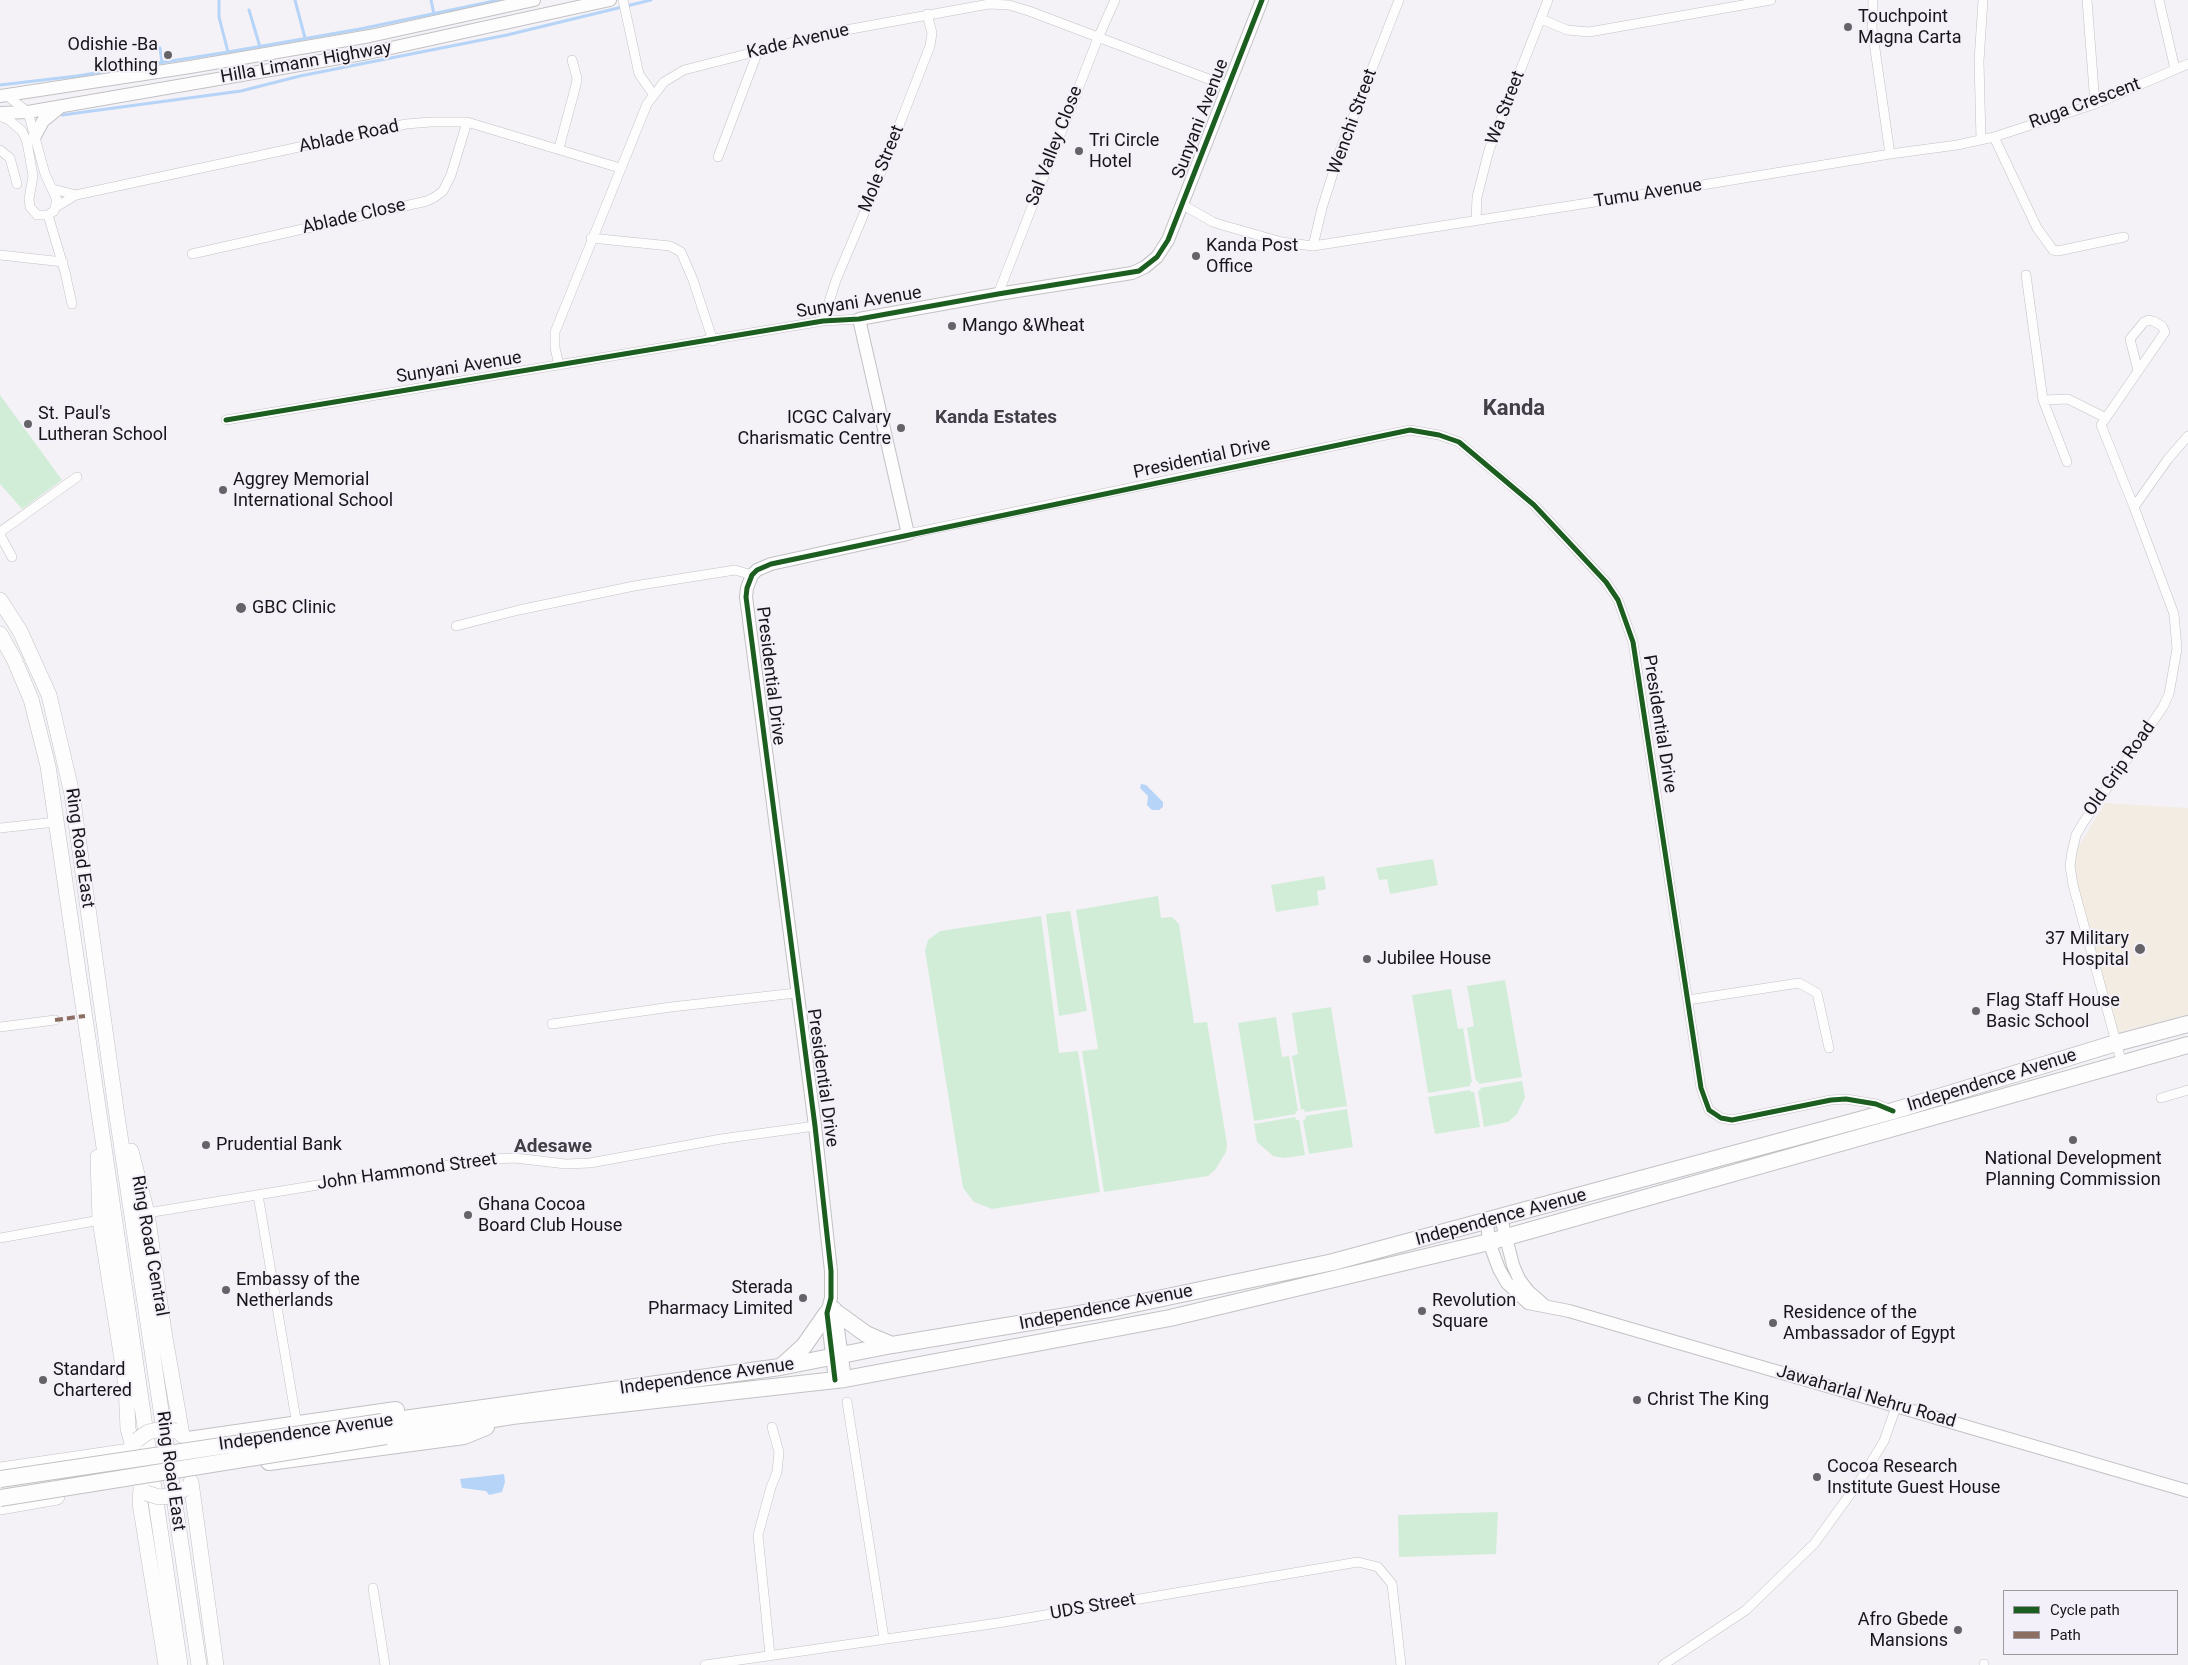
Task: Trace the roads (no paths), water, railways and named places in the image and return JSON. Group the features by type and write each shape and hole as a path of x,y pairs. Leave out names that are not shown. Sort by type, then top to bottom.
{"highway":[{"name":"Independence Avenue","path":"0,1478 384,1429 511,1410 780,1367 892,1345 1115,1308 1333,1262 1494,1220 1893,1111 2116,1043 2188,1024"},
{"name":"Independence Avenue","path":"511,1410 840,1379 1170,1318 1490,1242 2188,1045"},
{"path":"780,1367 804,1346 832,1308 866,1334 892,1345"},
{"path":"182,1436 297,1426 460,1400 511,1410"},
{"path":"190,1481 464,1436 511,1410"},
{"name":"Independence Avenue","path":"0,1498 384,1429"}],"main road":[{"name":"Ring Road East","path":"0,600 20,631 49,695 72,794 116,1109"},
{"name":"Ring Road Central","path":"0,634 14,658 31,700 48,766 180,1665"},
{"path":"69,908 88,905"},
{"name":"Ring Road Central","path":"98,1108 97,1188 100,1220 126,1385 128,1429 133,1446"},
{"name":"Ring Road Central","path":"116,1109 138,1172 147,1212 164,1332 182,1436"},
{"name":"Ring Road Central","path":"116,1109 142,1277"},
{"name":"Ring Road East","path":"142,1277 199,1665"},
{"path":"0,1470 133,1446 148,1432 162,1429 182,1436 194,1450 196,1461 190,1481 173,1496 159,1497 140,1488 0,1507"},
{"path":"133,1446 128,1467 140,1488"},
{"name":"Ring Road East","path":"190,1481 216,1665"},
{"name":"Ring Road East","path":"140,1488 140,1503 166,1665"}],"street":[{"name":"Hilla Limann Highway","path":"3,96 190,67 370,36 534,0"},
{"name":"Hilla Limann Highway","path":"0,115 28,112 368,53 610,0"},
{"path":"623,0 639,74 653,94"},
{"name":"Sal Valley Close","path":"998,294 1098,38 1115,0"},
{"name":"Sunyani Avenue","path":"226,420 713,341 823,321 859,319 1139,271 1156,257 1168,240 1262,0"},
{"name":"Wenchi Street","path":"1313,246 1322,208 1341,148 1399,0"},
{"name":"Wa Street","path":"1476,220 1478,197 1489,150 1548,0"},
{"path":"1541,20 1567,30 1589,32 1772,0"},
{"path":"1873,0 1872,28 1890,154"},
{"path":"1981,140 1979,61 1983,0"},
{"path":"2087,0 2095,104"},
{"path":"2159,0 2175,69"},
{"name":"Kade Avenue","path":"559,365 555,348 555,332 646,104 664,82 684,70 829,33 971,6 1009,5 1227,86"},
{"name":"Mole Street","path":"823,321 836,280 874,190 930,46 932,33 928,14"},
{"path":"718,157 758,51"},
{"path":"560,148 577,78 572,60"},
{"name":"Ruga Crescent","path":"1981,140 2095,104 2188,64"},
{"path":"3,96 28,112 45,174 58,200 56,208"},
{"path":"35,136 43,121 62,106"},
{"path":"0,115 22,131 27,142 33,176 29,199 30,207 37,215 48,215 63,262 72,304"},
{"name":"Ablade Road","path":"48,215 76,195 406,124 467,122 560,148 620,168"},
{"name":"Ablade Close","path":"192,254 426,201 435,197 442,191 451,175 467,122"},
{"path":"1994,137 2038,228 2053,250 2058,251 2124,237"},
{"name":"Tumu Avenue","path":"1183,205 1213,222 1282,242 1313,246 1981,140"},
{"path":"0,150 10,158 17,184"},
{"name":"Ablade Road","path":"53,189 76,195"},
{"path":"591,238 670,246 681,252 693,280 713,341"},
{"path":"0,254 63,262"},
{"path":"2026,275 2043,400 2067,462"},
{"path":"859,319 908,534"},
{"path":"2043,400 2068,399 2106,418 2165,332 2162,326 2153,321 2144,322 2130,339 2138,370"},
{"name":"Old Grip Road","path":"2106,418 2101,426 2136,504 2174,614 2177,649 2175,669 2169,694 2163,707 2076,836 2070,866 2073,885 2122,1064"},
{"name":"Presidential Drive","path":"840,1379 836,1356 831,1271 815,1126 796,993 746,597 752,575 771,564 1410,430 1439,434 1459,442 1534,505 1606,582 1618,600 1633,642 1701,1088 1709,1110 1721,1118 1732,1120 1832,1100 1846,1099 1876,1104 1893,1111"},
{"path":"2136,504 2168,459 2188,436"},
{"path":"12,557 0,533 76,476"},
{"path":"456,626 519,610 634,586 735,570 752,575"},
{"path":"0,828 56,822"},
{"path":"1688,1000 1799,982 1816,993 1829,1048"},
{"path":"552,1024 671,1007 796,993"},
{"path":"0,1027 55,1020"},
{"path":"2161,1098 2188,1090"},
{"name":"John Hammond Street","path":"147,1212 492,1159 515,1158 566,1164 590,1163 720,1139 815,1126"},
{"path":"258,1195 297,1426"},
{"path":"0,1238 100,1220"},
{"name":"Jawaharlal Nehru Road","path":"1494,1220 1506,1237 1513,1265 1519,1279 1528,1291 1544,1305"},
{"name":"Jawaharlal Nehru Road","path":"1494,1220 1490,1242 1499,1268 1514,1292 1528,1303 1544,1305 1963,1425 2188,1492"},
{"path":"847,1402 884,1638"},
{"path":"1664,1665 1746,1610 1814,1544 1859,1482 1884,1440 1896,1407"},
{"path":"770,1655 758,1535 771,1486 778,1472 779,1452 772,1428"},
{"name":"UDS Street","path":"704,1665 998,1623 1358,1562 1378,1567 1392,1584 1401,1665"},
{"path":"373,1588 385,1665"}],"water":[{"path":"1141,784 1146,785 1163,802 1163,807 1159,810 1152,810 1147,805 1148,796 1140,788"},
{"path":"504,1474 505,1482 502,1492 489,1495 486,1491 462,1488 460,1479"}],"waterway":[{"path":"219,0 219,17 228,52"},
{"path":"295,0 305,38"},
{"path":"431,0 434,14"},
{"path":"0,85 77,76 228,52 360,29 499,0"},
{"path":"62,115 241,91 300,76 507,35 651,0"},
{"path":"249,10 260,47"},
{"path":"160,48 162,63"}],"place":[{"name":"Touchpoint Magna Carta","path":"1848,27"},
{"name":"Odishie -Ba klothing","path":"168,55"},
{"name":"Tri Circle Hotel","path":"1079,151"},
{"name":"Kanda Post Office","path":"1196,256"},
{"name":"Mango &Wheat","path":"952,326"},
{"name":"St. Paul's Lutheran School","path":"28,424"},
{"name":"ICGC Calvary Charismatic Centre","path":"901,428"},
{"name":"Aggrey Memorial International School","path":"223,490"},
{"name":"GBC Clinic","path":"241,608"},
{"name":"37 Military Hospital","path":"2140,949"},
{"name":"Jubilee House","path":"1367,959"},
{"name":"Flag Staff House Basic School","path":"1976,1011"},
{"name":"National Development Planning Commission","path":"2073,1140"},
{"name":"Prudential Bank","path":"206,1145"},
{"name":"Ghana Cocoa Board Club House","path":"468,1215"},
{"name":"Embassy of the Netherlands","path":"226,1290"},
{"name":"Sterada Pharmacy Limited","path":"803,1298"},
{"name":"Revolution Square","path":"1422,1311"},
{"name":"Residence of the Ambassador of Egypt","path":"1773,1323"},
{"name":"Standard Chartered","path":"43,1380"},
{"name":"Christ The King","path":"1637,1400"},
{"name":"Cocoa Research Institute Guest House","path":"1817,1477"},
{"name":"Afro Gbede Mansions","path":"1958,1630"}],"district":[{"name":"Kanda","path":"1514,409"},
{"name":"Kanda Estates","path":"996,418"},
{"name":"Adesawe","path":"553,1147"}]}
